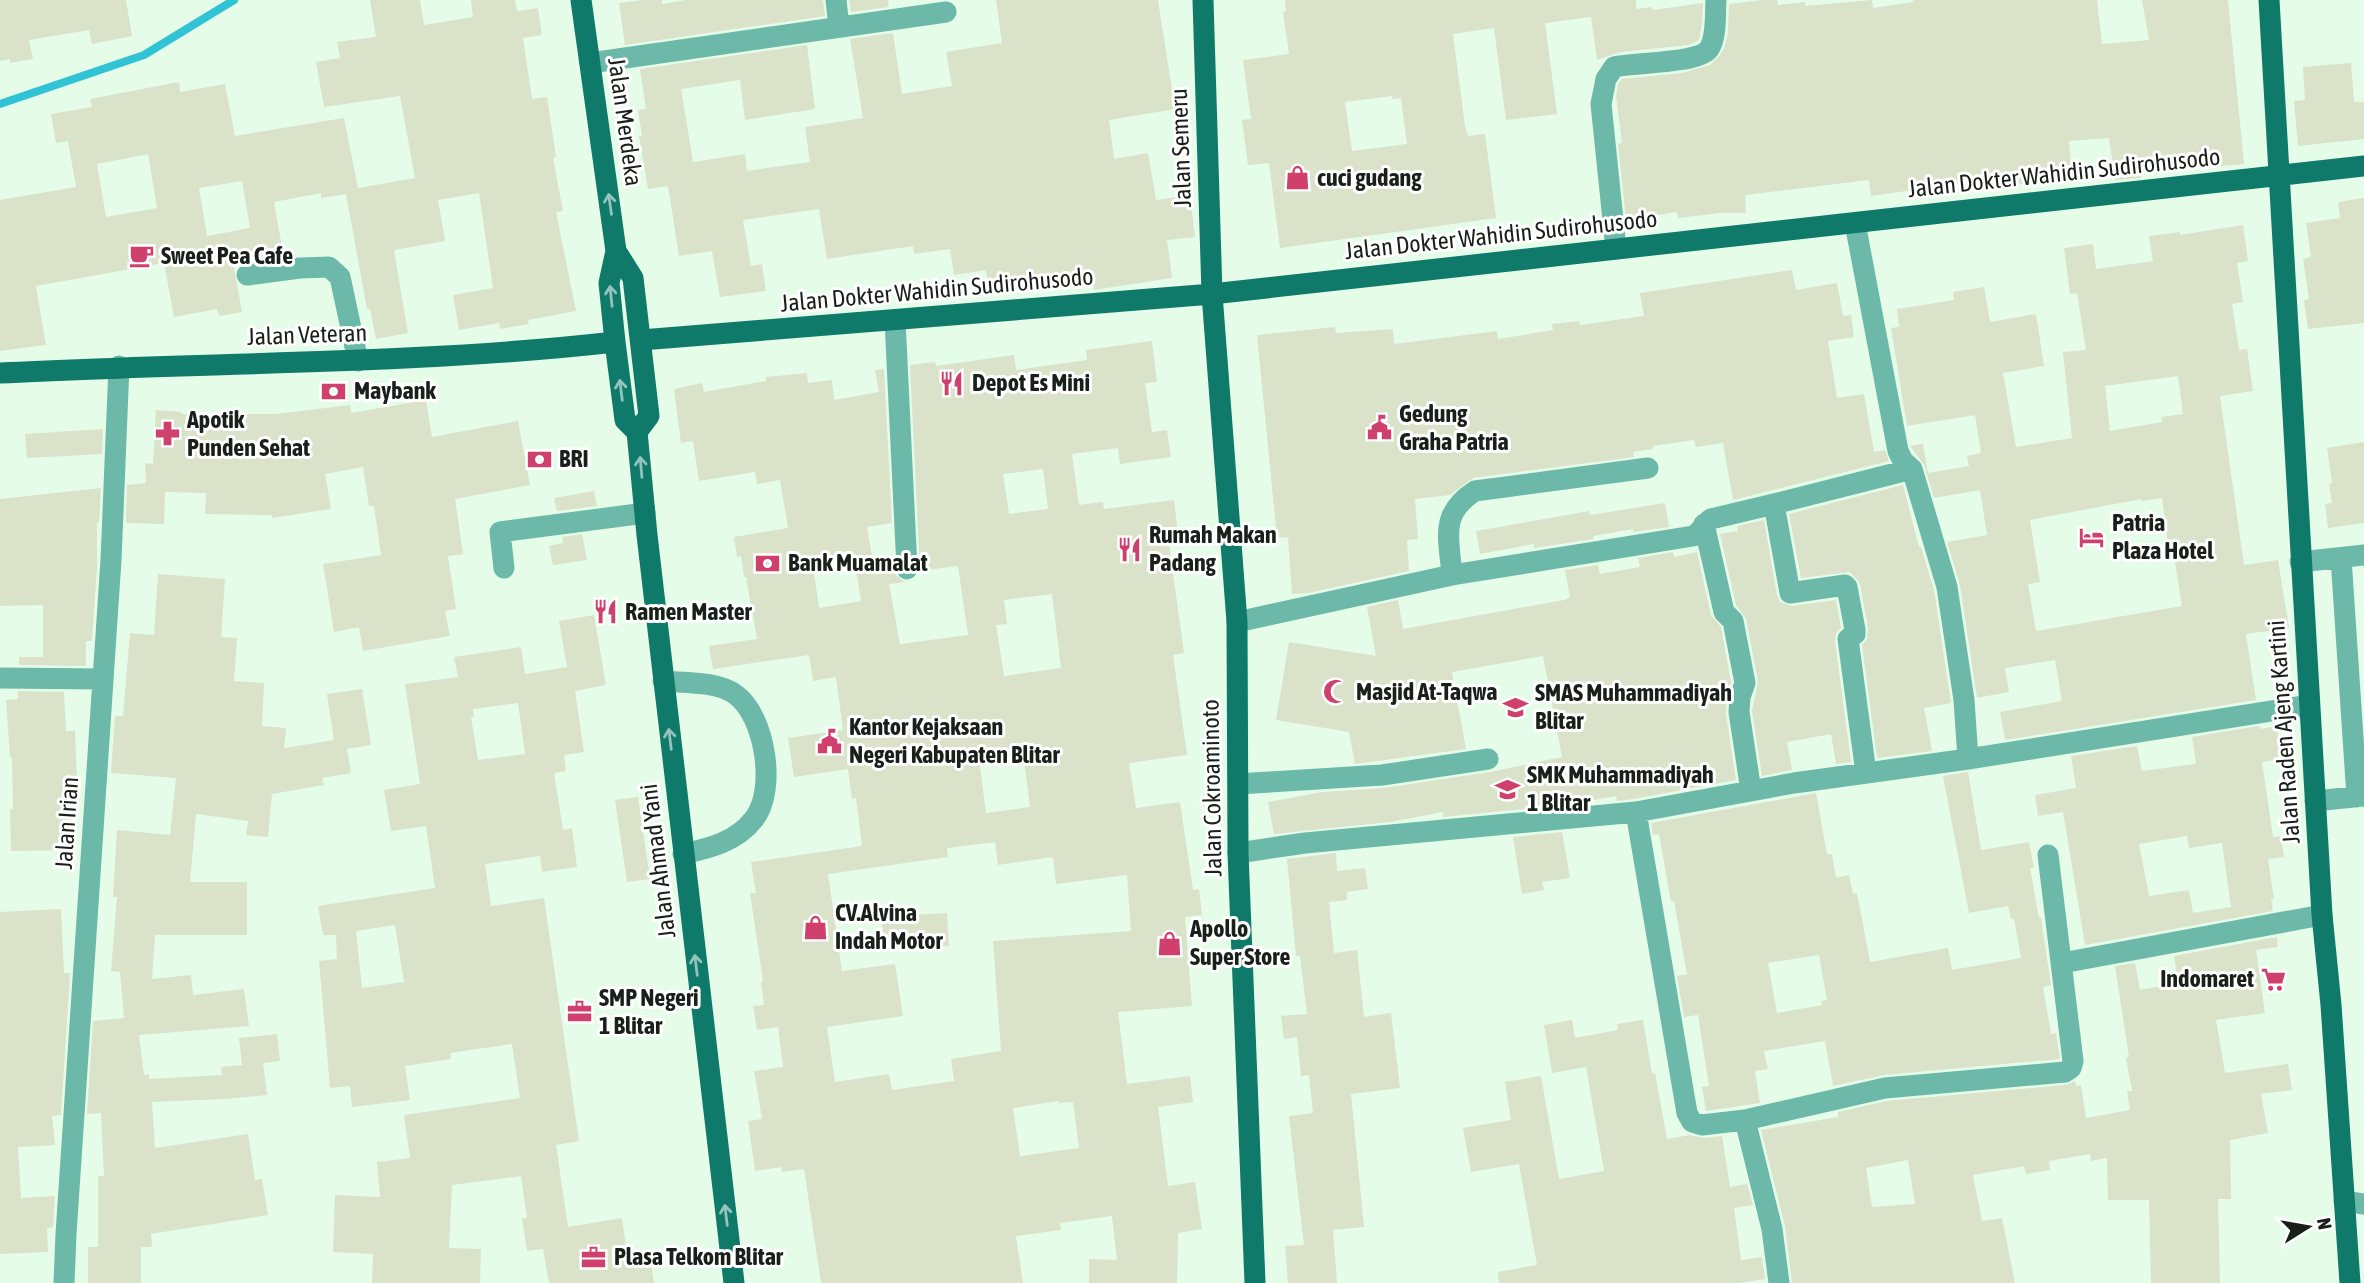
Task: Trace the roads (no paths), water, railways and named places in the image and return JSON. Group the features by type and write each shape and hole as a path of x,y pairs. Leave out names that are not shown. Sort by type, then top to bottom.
{"main road":[{"name":"Jalan Merdeka","path":"581,0 616,251 609,283 615,342"},
{"name":"Jalan Semeru","path":"1203,0 1212,294"},
{"name":"Jalan Raden Ajeng Kartini","path":"2269,0 2322,915 2354,1202 2350,1283"},
{"name":"Jalan Dokter Wahidin Sudirohusodo","path":"641,340 1212,294 2364,166"},
{"name":"Jalan Merdeka","path":"616,251 633,278 641,340"},
{"name":"Jalan Cokroaminoto","path":"1212,294 1237,622 1238,853 1255,1283"},
{"name":"Jalan Ahmad Yani","path":"637,432 649,416 641,340"},
{"name":"Jalan Ahmad Yani","path":"615,342 625,420 637,432 663,681 734,1283"},
{"name":"Jalan Veteran","path":"0,373 119,366 358,361 615,342"}],"street":[{"path":"836,0 839,27"},
{"path":"1616,249 1601,104 1606,79 1614,67 1694,57 1706,51 1713,36 1716,0"},
{"path":"590,63 946,12"},
{"path":"1855,223 1898,451 1903,461 1912,469 1947,587 1964,700 1968,759"},
{"path":"247,275 329,267 340,277 358,361"},
{"path":"895,320 907,569"},
{"name":"Jalan Irian","path":"64,1283 111,561 119,366"},
{"path":"1452,575 1448,523 1460,500 1475,491 1648,468"},
{"path":"1237,622 1452,575 1693,536 1711,519 1912,469"},
{"path":"1774,504 1790,593 1845,585 1847,587 1855,630 1855,634 1848,639 1866,773"},
{"path":"504,568 500,532 645,513"},
{"path":"1704,524 1724,612 1733,621 1745,683 1739,712 1751,791"},
{"path":"2300,562 2364,555"},
{"path":"2315,801 2360,797 2341,558"},
{"path":"0,678 103,679"},
{"path":"663,681 718,687 736,694 754,715 764,751 765,790 755,817 737,835 720,845 683,854"},
{"path":"1238,853 1305,843 1636,812 1751,791 2309,705"},
{"path":"1238,783 1382,775 1488,758"},
{"path":"1636,812 1687,1114 1692,1122 1702,1125 1745,1120 1885,1088 2065,1072 2071,1068 2073,1061 2048,855"},
{"path":"2062,964 2322,915"},
{"path":"1745,1120 1772,1228 1779,1283"}],"waterway":[{"path":"0,104 144,55 234,0"}],"place":[{"name":"cuci gudang","path":"1297,178"},
{"name":"Sweet Pea Cafe","path":"141,256"},
{"name":"Depot Es Mini","path":"952,383"},
{"name":"Maybank","path":"334,391"},
{"name":"Gedung Graha Patria","path":"1379,428"},
{"name":"Apotik Punden Sehat","path":"167,434"},
{"name":"BRI","path":"539,459"},
{"name":"Patria Plaza Hotel","path":"2092,537"},
{"name":"Rumah Makan Padang","path":"1129,549"},
{"name":"Bank Muamalat","path":"768,563"},
{"name":"Ramen Master","path":"605,612"},
{"name":"Masjid At-Taqwa","path":"1336,692"},
{"name":"SMAS Muhammadiyah Blitar","path":"1515,707"},
{"name":"Kantor Kejaksaan Negeri Kabupaten Blitar","path":"829,741"},
{"name":"SMK Muhammadiyah 1 Blitar","path":"1507,789"},
{"name":"CV.Alvina Indah Motor","path":"815,927"},
{"name":"Apollo Super Store","path":"1170,943"},
{"name":"Indomaret","path":"2274,979"},
{"name":"SMP Negeri 1 Blitar","path":"579,1012"},
{"name":"Plasa Telkom Blitar","path":"594,1257"}]}
